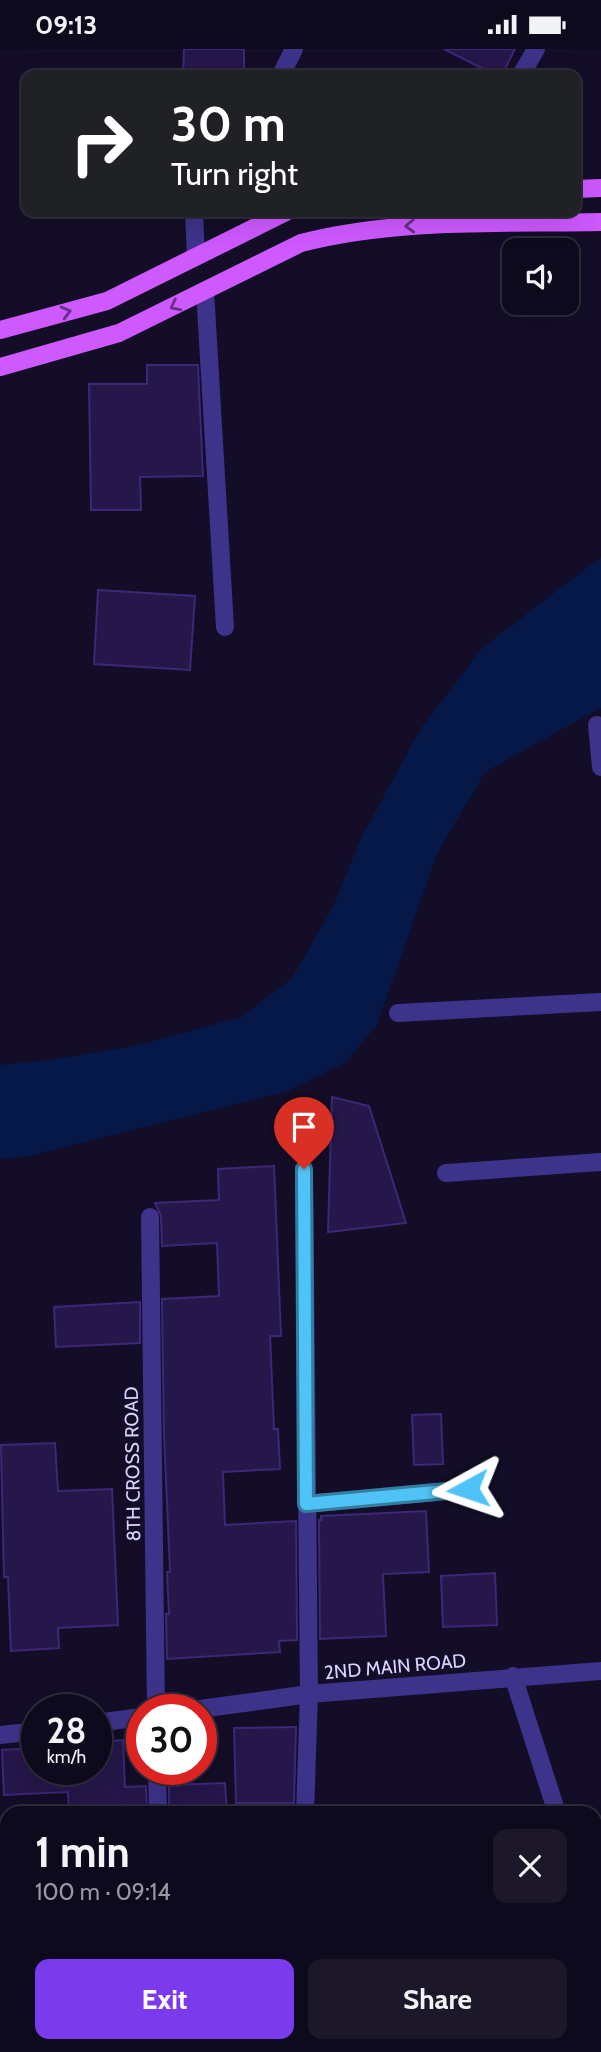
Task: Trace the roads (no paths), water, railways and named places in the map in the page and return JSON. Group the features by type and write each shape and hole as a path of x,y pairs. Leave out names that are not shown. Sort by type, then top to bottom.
{"main road":[{"path":"581,189 601,188"},
{"path":"0,330 107,301 276,217"},
{"path":"0,367 119,334 311,240 450,218 601,222"}],"street":[{"path":"284,70 294,49"},
{"path":"524,70 536,49"},
{"path":"194,217 196,257"},
{"path":"205,291 225,627"},
{"path":"597,725 601,767"},
{"path":"398,1013 601,1002"},
{"path":"446,1173 601,1162"},
{"path":"304,1169 309,1694 305,1806"},
{"name":"8TH CROSS ROAD","path":"150,1217 156,1694"},
{"path":"306,1504 468,1489"},
{"name":"2ND MAIN ROAD","path":"217,1707 309,1694 601,1671"},
{"path":"513,1676 555,1806"},
{"path":"0,1735 21,1733"},
{"path":"157,1785 158,1806"}],"water":[{"path":"601,557 601,708 485,772 437,854 377,1025 346,1062 288,1091 30,1156 0,1159 0,1065 139,1045 241,1017 292,978 333,906 362,836 421,728 483,647"}]}
